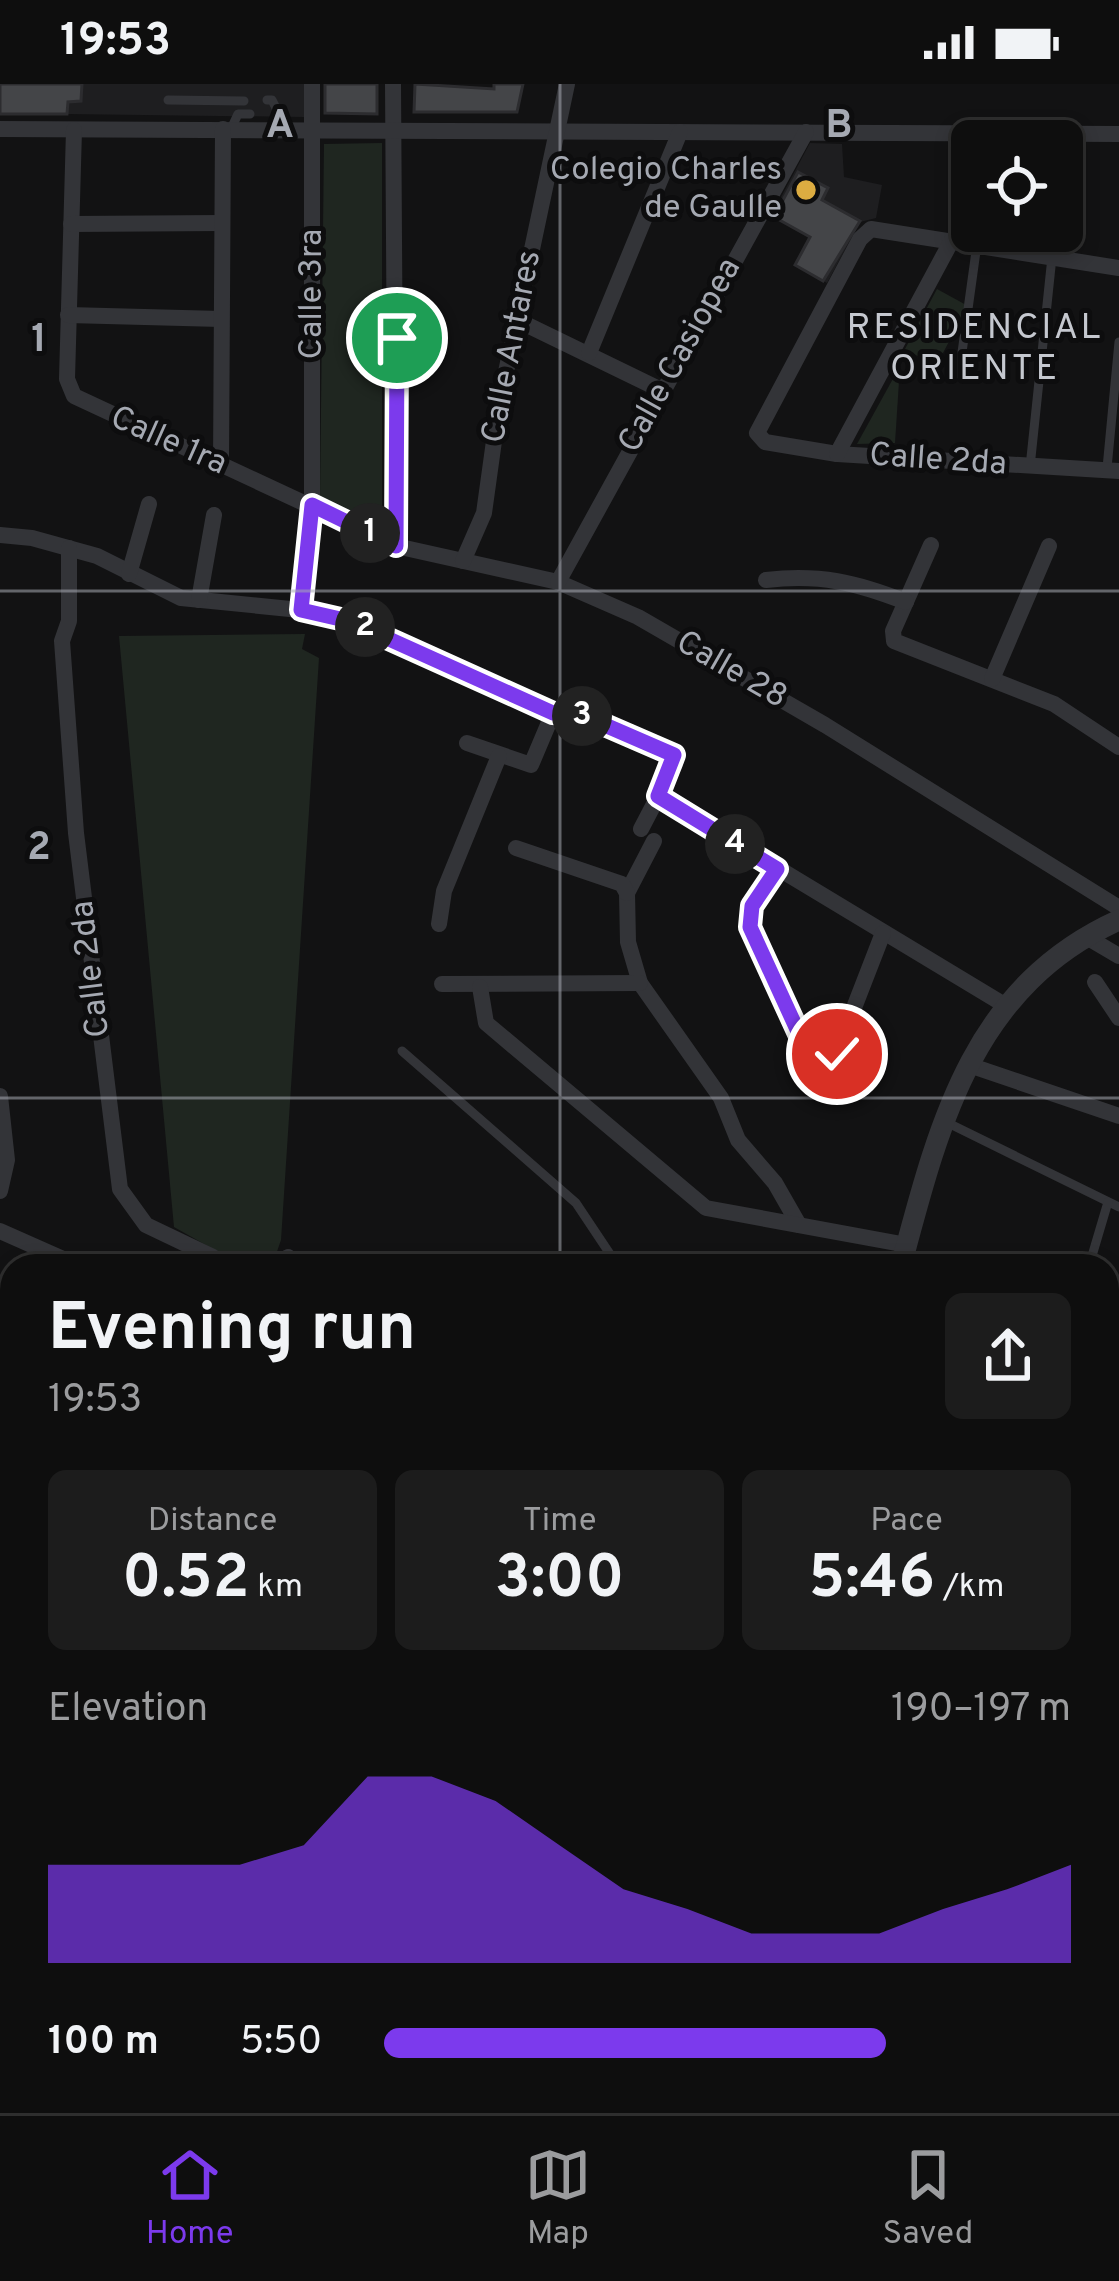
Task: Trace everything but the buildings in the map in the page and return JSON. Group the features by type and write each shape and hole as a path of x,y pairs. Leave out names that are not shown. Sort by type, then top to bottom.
{"street":[{"name":"Calle 3ra","path":"301,610 312,505 312,84"},
{"path":"393,84 396,546"},
{"name":"Calle Antares","path":"463,561 484,513 517,320 567,84"},
{"path":"0,129 276,125 394,131 1119,134"},
{"path":"221,466 227,129"},
{"name":"Calle 1ra","path":"74,130 68,315 68,379 74,396 312,505"},
{"path":"589,353 680,132"},
{"name":"Calle Casiopea","path":"558,582 806,132"},
{"path":"71,224 222,224"},
{"name":"Calle 2da","path":"951,240 871,229 860,239 763,420 758,438 836,454 1113,470"},
{"path":"836,454 951,242"},
{"path":"1027,252 1119,268"},
{"path":"68,315 221,319"},
{"path":"517,320 661,390"},
{"path":"129,574 149,504"},
{"name":"Calle 28","path":"312,505 396,546 558,582 638,617 825,725 1119,908"},
{"path":"199,600 214,515"},
{"path":"0,535 69,548 152,588 199,600 301,610 349,621 553,713 584,716 674,755 627,893 628,942 640,983 721,1098 738,1140 775,1183 799,1225"},
{"path":"931,544 894,641 1054,704 1119,747"},
{"path":"992,679 1049,546"},
{"name":"Calle 2da","path":"69,548 69,621 62,641 76,833 120,1189 146,1225 207,1254"},
{"path":"766,580 812,575 850,580 906,602"},
{"path":"467,743 531,765 553,713"},
{"path":"439,924 444,891 499,757"},
{"path":"658,796 1003,1004"},
{"path":"516,848 622,884 627,893"},
{"path":"777,869 752,906 750,927 812,1062 823,1066 837,1054 883,933"},
{"path":"905,1254 946,1122 969,1065 1003,1004 1047,962 1119,920"},
{"path":"1085,936 1119,956"},
{"path":"1095,982 1119,1018"},
{"path":"442,984 640,983"},
{"path":"480,987 486,1023 706,1208 799,1225 897,1254"},
{"path":"969,1065 1119,1116"},
{"path":"0,1096 7,1160 0,1192"},
{"path":"0,1231 52,1254"}],"lane":[{"path":"168,100 244,101"},
{"path":"267,100 272,100 276,125"},
{"path":"227,129 238,114 250,114"},
{"path":"959,374 976,252"},
{"path":"1030,467 1052,256"},
{"path":"1113,470 1119,342"},
{"path":"402,1052 576,1202 610,1254"},
{"path":"946,1122 1113,1205 1094,1254"}],"shaded area":[{"path":"67,84 304,84 304,117 67,114"},
{"path":"382,143 382,530 320,499 324,144"},
{"path":"810,143 842,144 844,177 882,185 876,218 860,222 827,283 795,265 809,236 771,216"},
{"path":"937,289 968,306 936,366 905,349"},
{"path":"900,366 895,443 857,444"},
{"path":"305,634 302,649 319,658 281,1240 276,1254 220,1254 174,1227 119,636"}],"place":[{"name":"Colegio Charles de Gaulle","path":"806,190"}],"district":[{"name":"RESIDENCIAL ORIENTE","path":"975,350"}],"route":[{"path":"397,338 396,546 312,505 301,610 349,621 553,713 584,716 667,749 675,764 658,796 777,869 752,906 750,927 812,1062 823,1066 837,1054"}]}
